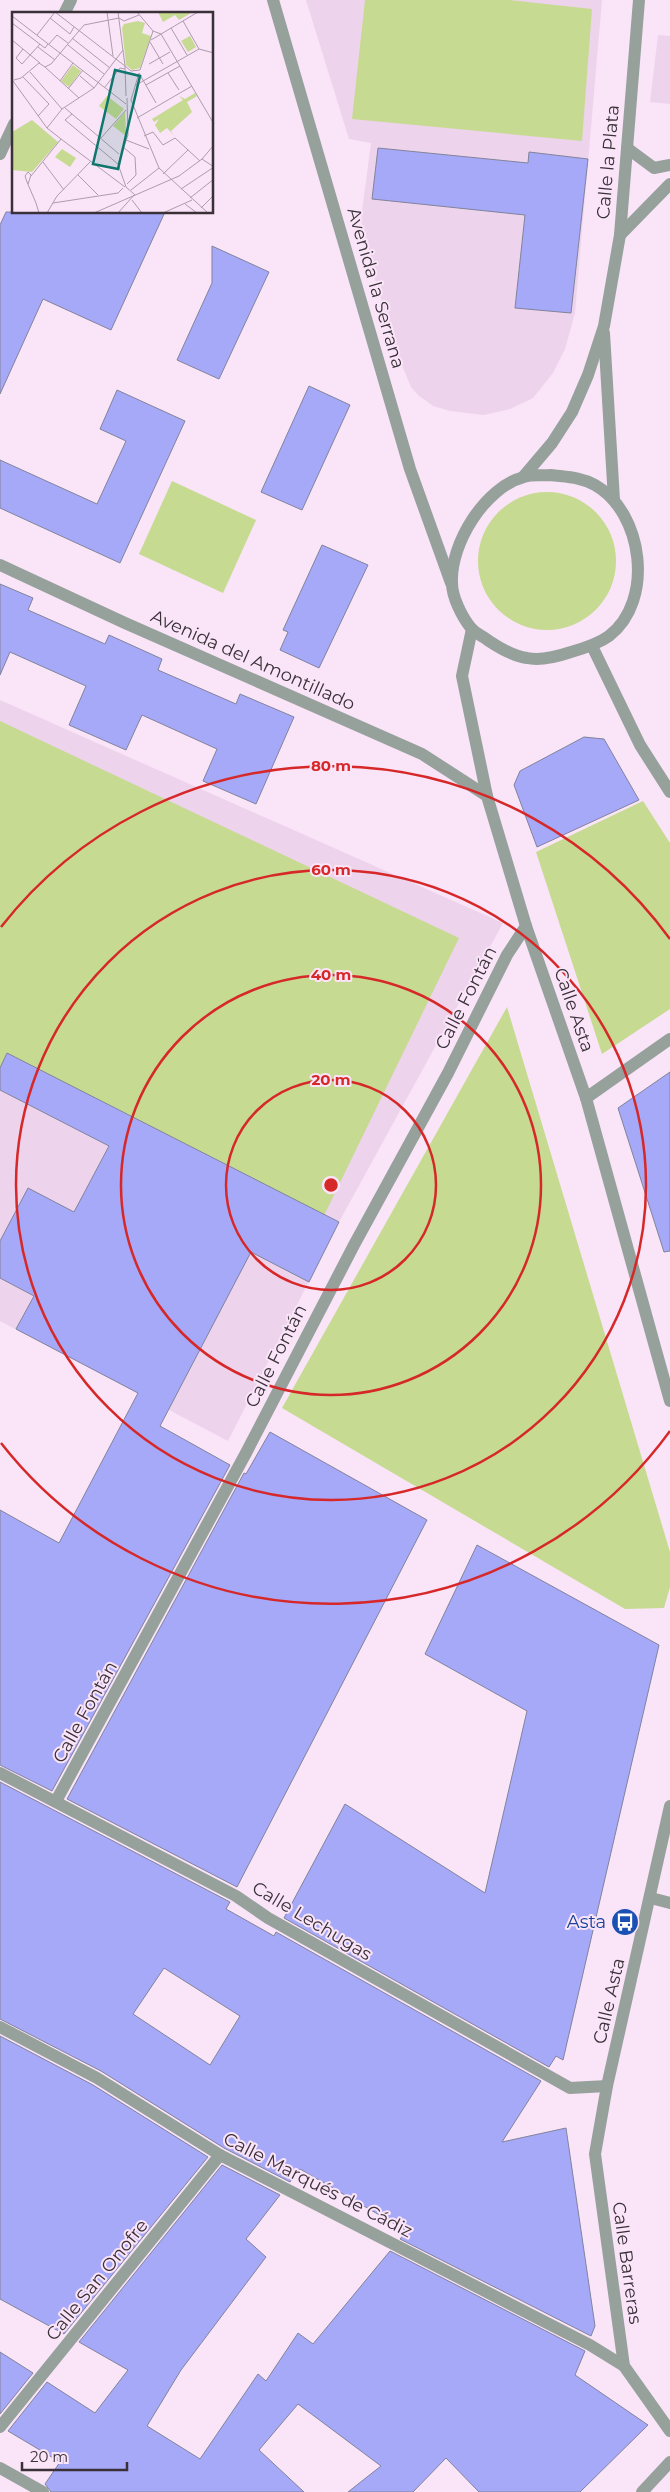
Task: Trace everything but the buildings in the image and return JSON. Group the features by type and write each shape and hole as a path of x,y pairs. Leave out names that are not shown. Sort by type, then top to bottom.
{"street":[{"path":"65,12 71,0"},
{"name":"Avenida la Serrana","path":"273,0 410,469 458,604 472,629"},
{"name":"Calle la Plata","path":"524,476 552,443 572,412 588,375 604,326 620,235 639,0"},
{"path":"0,154 12,128"},
{"path":"627,148 654,168 670,165"},
{"path":"620,235 670,184"},
{"name":"Calle la Plata","path":"604,326 614,500"},
{"path":"452,584 456,551 469,524 485,503 508,484 524,476 551,475 577,478 594,485 614,500 627,518 636,546 637,572 635,596 624,618 611,635 592,646 562,655 528,659 513,655 472,629"},
{"name":"Avenida del Amontillado","path":"0,565 134,627 422,754 487,796"},
{"name":"Calle Asta","path":"472,629 462,676 487,796 526,926 586,1098 670,1401"},
{"path":"592,646 640,745 670,792"},
{"name":"Calle Fontán","path":"56,1801 246,1453 354,1245 448,1073 507,954 526,926"},
{"path":"586,1098 670,1040"},
{"name":"Calle Lechugas","path":"0,1773 236,1896 268,1918 570,2088 607,2086"},
{"name":"Calle Asta","path":"607,2086 651,1898 670,1806"},
{"path":"651,1898 670,1902"},
{"name":"Calle Marqués de Cádiz","path":"0,2027 97,2078 220,2155 590,2345 624,2366"},
{"name":"Calle Barreras","path":"607,2086 595,2154 624,2366 670,2431"},
{"name":"Calle San Onofre","path":"0,2426 220,2155"},
{"path":"642,2492 670,2462"},
{"path":"0,2468 43,2492"}],"shaded area":[{"path":"306,0 602,0 575,313 565,349 553,373 533,398 510,409 484,415 450,411 433,406 411,387 398,356 365,246 361,219 371,143 349,139"},
{"path":"658,35 670,36 670,104 650,102"},
{"path":"0,700 503,923 339,1222 228,1441 0,1321"}],"green space":[{"path":"365,0 509,0 592,9 582,141 352,119"},
{"path":"172,481 256,520 223,593 139,554"},
{"path":"547,492 561,493 574,497 586,503 596,512 605,522 611,534 615,547 615,575 611,588 605,600 596,610 586,619 574,625 561,629 547,630 533,629 520,625 508,619 498,610 489,600 483,588 479,575 478,561 479,547 483,534 489,522 498,512 508,503 520,497 533,493"},
{"path":"0,721 459,938 319,1226 0,1072"},
{"path":"643,801 670,843 670,1009 602,1054 536,852"},
{"path":"507,1007 670,1552 670,1587 664,1608 625,1609 282,1408"}],"place":[{"name":"Asta","path":"625,1922"}]}
